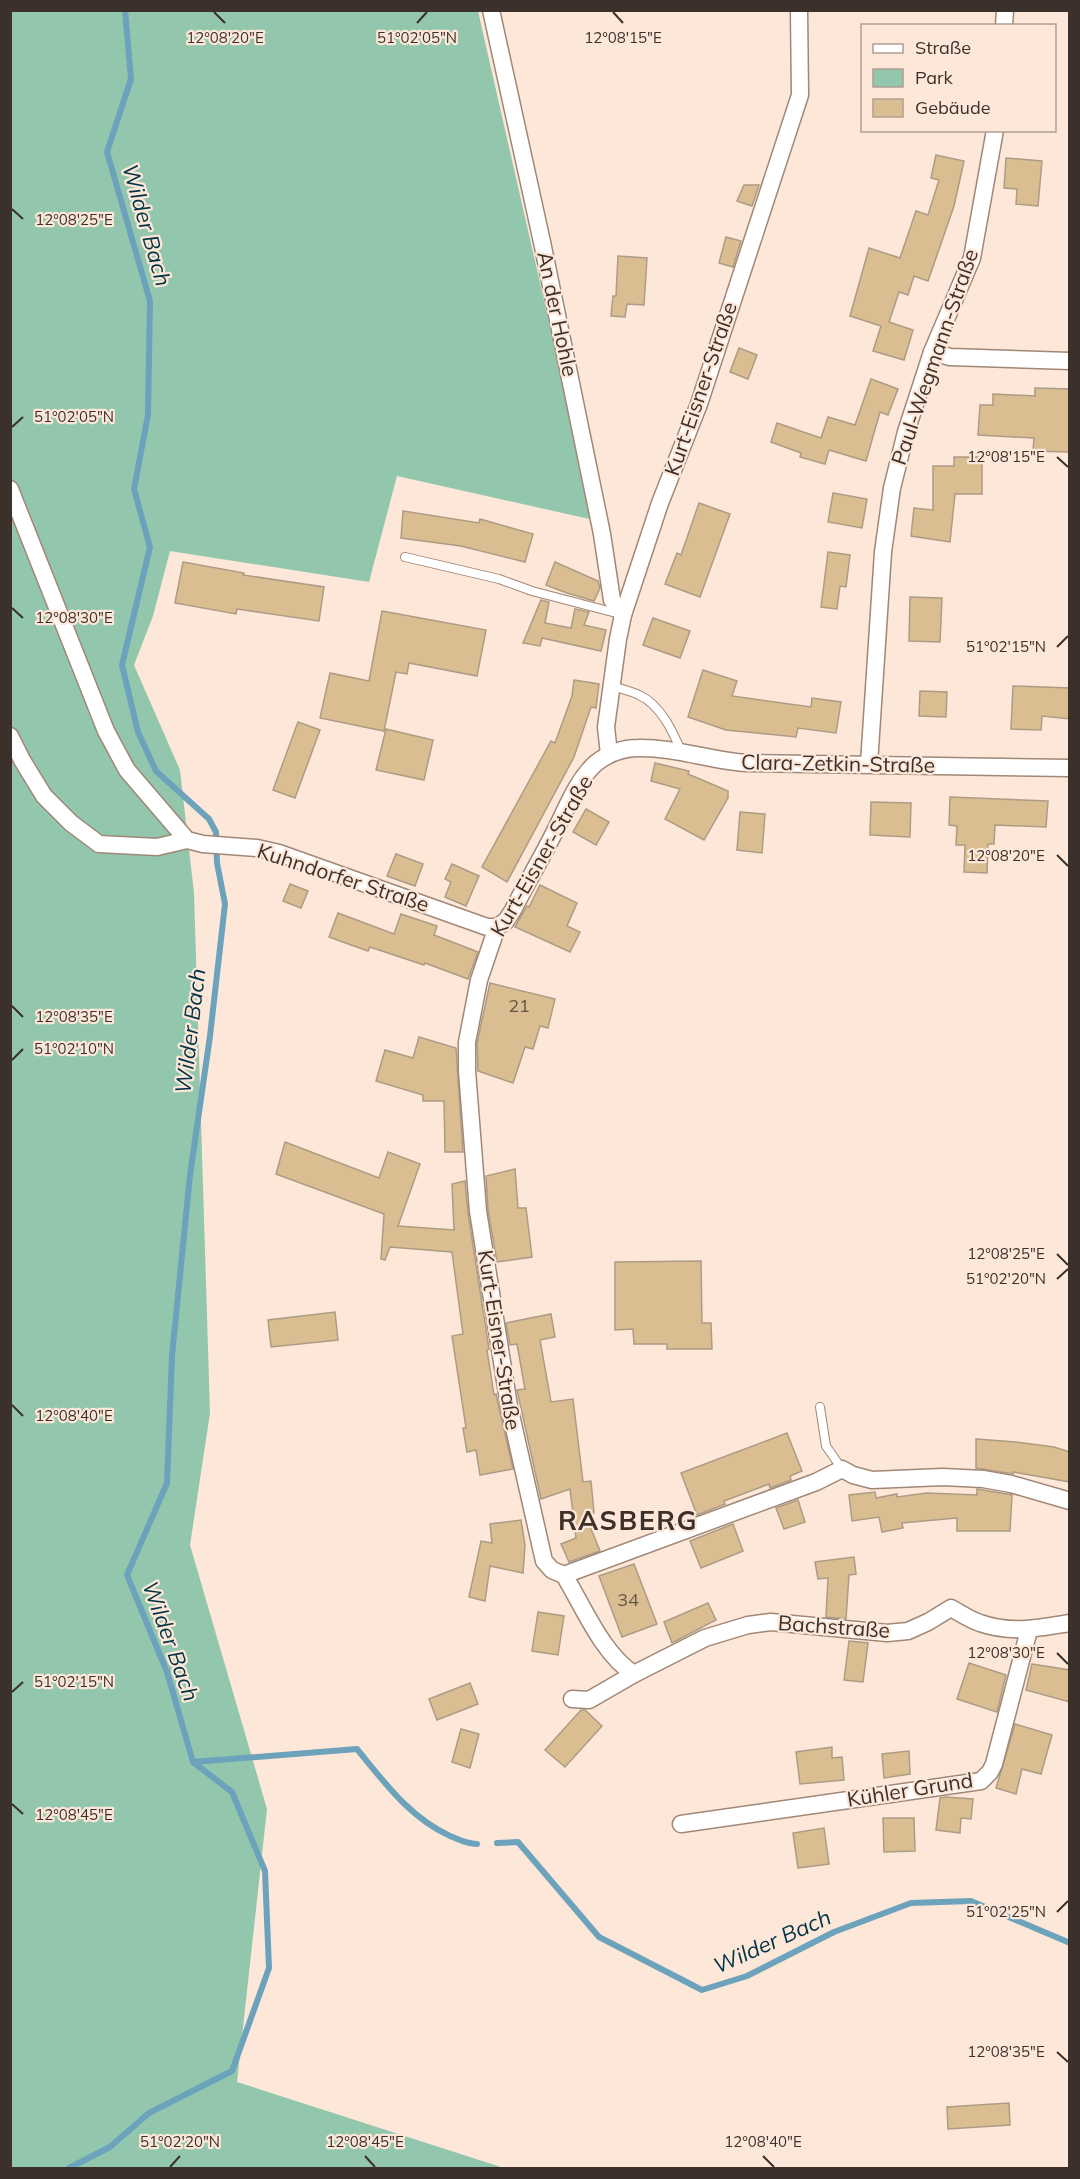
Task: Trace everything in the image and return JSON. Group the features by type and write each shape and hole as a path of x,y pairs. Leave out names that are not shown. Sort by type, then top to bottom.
{"street":[{"name":"An der Hohle","path":"491,10 542,242 599,522 612,600 623,615"},
{"name":"Kurt-Eisner-Straße","path":"564,1575 552,1570 544,1561 508,1406 478,1211 467,1071 467,1042 479,980 497,927 506,921 513,910 580,782 596,764 609,754 606,727 623,615 660,503 699,404 800,95 799,10"},
{"name":"Paul-Wegmann-Straße","path":"868,764 887,521 902,448 932,351 972,258 994,132"},
{"path":"932,351 950,357 1070,361"},
{"path":"10,489 106,731 127,770 195,842"},
{"name":"Kuhndorfer Straße","path":"10,736 44,796 71,823 99,844 157,847 195,842 257,848 306,862 487,927 497,927"},
{"name":"Clara-Zetkin-Straße","path":"609,754 623,749 639,748 682,753 719,761 747,763 1070,768"},
{"path":"634,1674 623,1667 609,1652 564,1575 816,1482 842,1469 853,1475 872,1480 943,1477 983,1479 1011,1484 1070,1501"},
{"name":"Bachstraße","path":"572,1700 589,1700 705,1638 748,1624 771,1622 887,1633 908,1631 951,1608 980,1623 1011,1631 1070,1623"},
{"name":"Kühler Grund","path":"681,1824 981,1780 990,1773 994,1764 1029,1630"}],"lane":[{"path":"405,557 499,579 531,591 623,615"},
{"path":"612,686 641,695 663,716 682,753"},
{"path":"820,1407 825,1446 842,1469"}],"green space":[{"path":"10,11 478,11 594,520 397,476 369,582 170,551 153,616 134,665 180,770 194,893 210,1413 190,1545 267,1809 237,2082 504,2168 11,2168"}],"building":[{"path":"936,155 964,161 954,206 928,281 914,276 908,295 899,292 889,322 913,330 904,360 873,351 881,326 850,316 869,248 900,258 916,211 928,215 939,180 931,178"},
{"path":"1006,158 1042,161 1038,206 1016,204 1017,189 1004,188"},
{"path":"744,185 759,185 752,206 737,201"},
{"path":"726,237 741,241 733,267 719,263"},
{"path":"618,256 647,258 644,305 627,304 625,317 611,316 613,296 616,296"},
{"path":"739,348 757,355 748,379 730,372"},
{"path":"871,379 898,389 888,415 880,412 866,461 829,450 825,464 800,457 801,453 771,442 777,423 821,438 828,417 855,425"},
{"path":"1035,388 1070,389 1069,452 1033,451 1034,438 978,435 980,405 993,405 993,394 1035,396"},
{"path":"954,457 982,457 982,494 955,494 950,542 911,536 914,508 933,510 933,466 954,466"},
{"path":"833,493 867,499 862,528 828,522"},
{"path":"699,503 730,514 700,597 665,584 677,553 681,555"},
{"path":"403,511 479,523 480,519 533,534 525,562 461,546 401,538"},
{"path":"828,552 850,555 846,587 840,586 837,609 821,607"},
{"path":"183,562 244,573 243,575 324,587 319,621 237,609 236,614 175,603"},
{"path":"555,562 598,581 600,588 594,601 546,585"},
{"path":"910,597 942,598 940,642 909,641"},
{"path":"541,600 549,602 545,623 571,628 575,609 589,612 584,625 606,630 601,651 542,638 540,646 523,643"},
{"path":"382,611 486,630 477,676 409,663 407,674 396,672 384,731 320,718 330,673 369,681"},
{"path":"653,618 690,631 680,658 643,645"},
{"path":"703,670 737,681 732,696 811,707 812,698 841,702 836,733 798,728 796,737 726,730 688,717"},
{"path":"574,680 599,684 596,708 591,707 574,757 507,882 482,867 551,741 555,743 572,696"},
{"path":"1013,686 1070,688 1070,719 1042,716 1041,730 1011,729"},
{"path":"920,691 947,692 946,717 919,716"},
{"path":"298,722 320,730 295,798 273,790"},
{"path":"386,729 433,740 424,780 376,770"},
{"path":"655,763 689,771 688,774 728,791 728,798 704,840 665,819 680,789 651,781"},
{"path":"950,797 1048,801 1046,827 995,825 994,844 988,844 987,873 964,872 965,845 956,845 957,826 949,825"},
{"path":"871,802 911,803 910,837 870,835"},
{"path":"586,809 609,822 596,845 573,832"},
{"path":"740,812 765,814 762,853 737,850"},
{"path":"396,854 423,864 415,886 387,876"},
{"path":"452,864 479,876 466,906 445,897 451,882 445,879"},
{"path":"290,884 308,891 301,908 283,901"},
{"path":"540,885 577,903 567,926 580,932 570,952 515,927 527,906 529,907"},
{"path":"338,913 394,934 401,914 437,926 434,935 478,952 468,979 425,963 424,965 370,947 368,951 329,937"},
{"path":"490,983 555,999 548,1028 540,1026 533,1049 525,1047 513,1083 478,1071 477,1043"},
{"path":"419,1037 456,1048 463,1152 445,1152 444,1101 423,1101 423,1095 376,1081 385,1050 413,1058"},
{"path":"285,1142 379,1178 388,1152 420,1164 398,1226 454,1230 452,1184 465,1181 494,1395 496,1394 513,1469 480,1475 476,1450 467,1452 463,1428 466,1428 452,1336 463,1334 452,1252 390,1247 385,1260 381,1259 384,1214 276,1174"},
{"path":"515,1169 518,1208 526,1208 532,1257 497,1262 488,1210 486,1176"},
{"path":"701,1261 702,1323 711,1323 712,1349 667,1349 667,1344 634,1344 633,1329 615,1330 615,1262"},
{"path":"335,1312 338,1340 271,1347 268,1320"},
{"path":"551,1314 555,1337 540,1340 551,1402 573,1399 583,1482 591,1481 594,1513 585,1514 600,1551 569,1562 561,1544 576,1538 570,1489 541,1499 517,1390 525,1389 517,1344 510,1345 506,1323"},
{"path":"787,1433 802,1471 790,1476 791,1480 770,1488 769,1484 724,1501 725,1504 697,1515 681,1473"},
{"path":"976,1439 1054,1447 1070,1452 1070,1482 976,1468"},
{"path":"977,1489 1012,1495 1010,1531 957,1531 957,1518 902,1523 903,1528 882,1532 879,1517 852,1521 849,1495 875,1492 876,1498 897,1494 897,1497 927,1493 977,1495"},
{"path":"798,1500 805,1522 784,1529 776,1508"},
{"path":"521,1520 525,1545 523,1573 490,1566 485,1601 469,1597 481,1541 492,1543 490,1524"},
{"path":"733,1524 743,1551 701,1568 690,1541"},
{"path":"854,1557 856,1574 849,1575 846,1619 826,1617 828,1578 818,1579 815,1562"},
{"path":"634,1564 657,1624 622,1637 599,1576"},
{"path":"708,1603 716,1620 672,1643 664,1622"},
{"path":"538,1612 564,1616 558,1655 532,1651"},
{"path":"849,1641 868,1643 863,1682 844,1680"},
{"path":"969,1663 1006,1675 997,1712 957,1699"},
{"path":"1032,1664 1070,1670 1070,1702 1026,1690"},
{"path":"470,1683 478,1704 437,1720 429,1699"},
{"path":"581,1710 585,1710 602,1726 565,1767 545,1750"},
{"path":"1015,1724 1052,1735 1041,1774 1022,1769 1016,1794 996,1788"},
{"path":"461,1729 479,1734 470,1768 452,1762"},
{"path":"832,1747 832,1758 842,1757 844,1780 800,1784 796,1752"},
{"path":"909,1751 910,1774 884,1778 882,1754"},
{"path":"940,1798 973,1799 971,1819 961,1818 960,1833 936,1830"},
{"path":"883,1818 914,1818 915,1851 884,1852"},
{"path":"824,1828 829,1864 798,1868 793,1833"},
{"path":"1009,2103 1010,2125 948,2129 947,2107"}],"waterway":[{"name":"Wilder Bach","path":"125,10 131,79 107,152 150,301 148,415 134,489 150,547 122,665 138,732 156,771 209,819 216,832 217,863 225,904 210,1036 190,1175 172,1356 167,1483 127,1575 167,1672 193,1762"},
{"name":"Wilder Bach","path":"193,1762 357,1749 399,1798 422,1819 450,1836 466,1843 477,1844"},
{"path":"69,2168 110,2147 149,2113 232,2071 269,1968 265,1871 232,1792 193,1762"},
{"name":"Wilder Bach","path":"497,1843 518,1842 599,1937 702,1990 747,1976 834,1932 911,1903 971,1901 1070,1943"}],"district":[{"name":"RASBERG","path":"628,1521"}]}
